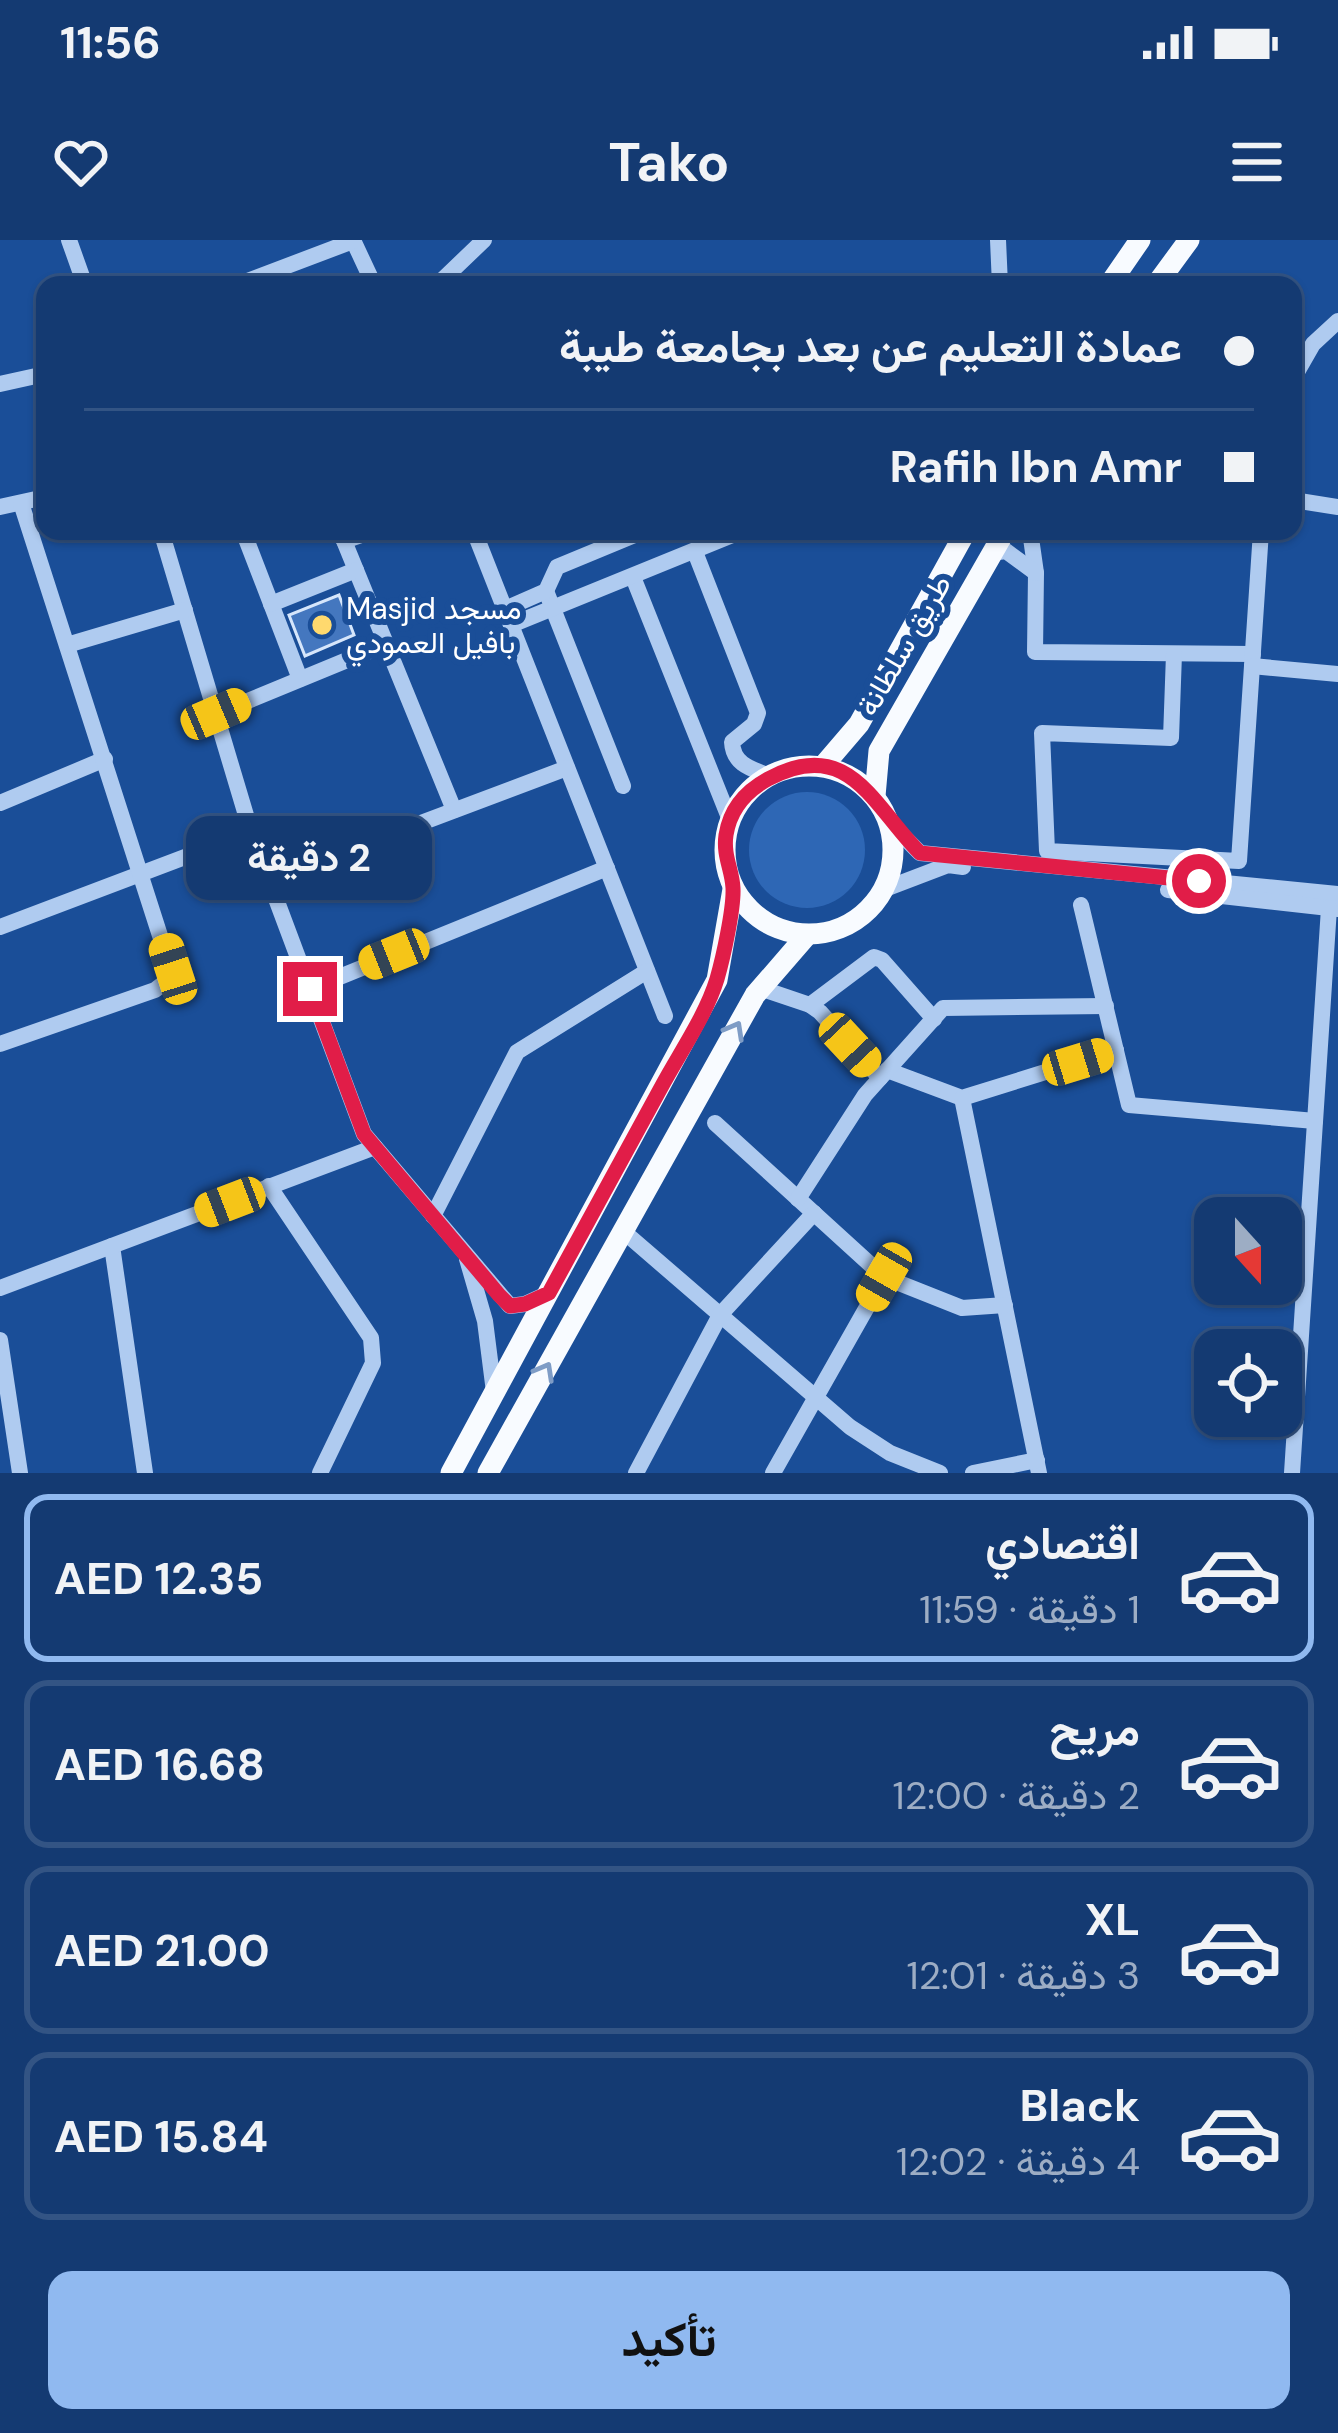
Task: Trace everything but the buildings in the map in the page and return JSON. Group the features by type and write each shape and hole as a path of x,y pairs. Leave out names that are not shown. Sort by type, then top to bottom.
{"main road":[{"path":"1115,276 1140,240"},
{"path":"1163,276 1189,240"},
{"name":"طريق سلطانة","path":"823,766 859,724 961,540"},
{"name":"طريق سلطانة","path":"875,796 879,751 999,540"},
{"path":"823,766 853,777 875,796 891,824 894,857 885,889 871,909 830,932 807,935 776,928 751,913 733,889 724,860 730,820 751,788 788,768 823,766"},
{"path":"451,1473 717,980 733,889"},
{"path":"488,1473 760,988 807,935"}],"street":[{"path":"69,240 82,276"},
{"path":"261,276 353,240 370,276"},
{"path":"446,276 484,240"},
{"path":"998,240 1000,276"},
{"path":"1302,363 1313,344 1338,321"},
{"path":"0,384 36,376"},
{"path":"0,507 36,499"},
{"path":"1302,501 1338,507"},
{"path":"0,1044 170,982 173,969 21,502"},
{"path":"164,540 251,832 364,1134 510,1306 549,1293"},
{"path":"246,540 300,680"},
{"path":"344,540 454,810"},
{"path":"478,540 665,1016"},
{"path":"622,540 557,567 549,600 623,786"},
{"path":"508,617 632,577 722,540"},
{"path":"1031,540 1036,572 1035,652 1174,654 1338,674"},
{"path":"1174,654 1171,738 1042,733 1047,850 1239,861 1260,540"},
{"path":"991,553 1006,551 1036,572"},
{"path":"695,552 758,713 754,724 732,742 733,754 739,762 772,777"},
{"path":"271,604 356,570"},
{"path":"632,577 730,820"},
{"path":"67,645 185,610"},
{"path":"216,714 386,644"},
{"path":"0,803 105,759"},
{"path":"381,838 567,768"},
{"path":"891,824 920,853 1335,904"},
{"path":"0,927 251,832"},
{"path":"885,889 948,865 1335,904"},
{"path":"310,989 607,868"},
{"path":"1292,1473 1315,1120 1335,904"},
{"path":"1081,905 1129,1105 1315,1120"},
{"path":"810,1004 874,957 934,1019"},
{"path":"433,1216 517,1052 647,971"},
{"path":"760,988 810,1004 884,1074 962,1098 1116,1050"},
{"path":"798,1199 865,1095 943,1008 1106,1006"},
{"path":"962,1098 1038,1467 973,1473"},
{"path":"715,1124 884,1277 962,1308 1005,1305"},
{"path":"0,1288 375,1147"},
{"path":"269,1186 371,1338 373,1363 320,1473"},
{"path":"636,1473 720,1315 814,1213"},
{"path":"623,1231 815,1397 890,1454 940,1473"},
{"path":"112,1246 145,1473"},
{"path":"467,1258 485,1322 494,1394"},
{"path":"772,1473 884,1277"},
{"path":"0,1340 19,1464"},
{"path":"0,1429 19,1464"}],"shaded area":[{"path":"807,792 829,796 848,809 861,828 865,850 861,872 848,891 829,904 807,908 785,904 766,891 753,872 749,850 753,828 766,809 785,796"}],"place":[{"name":"Masjid مسجد بافيل العمودي","path":"322,625"}],"route":[{"path":"310,989 364,1134 510,1306 549,1293 717,980 733,889 724,860 726,832 736,807 751,788 788,768 823,766 853,777 875,796 891,824 920,853 1199,881"}]}
